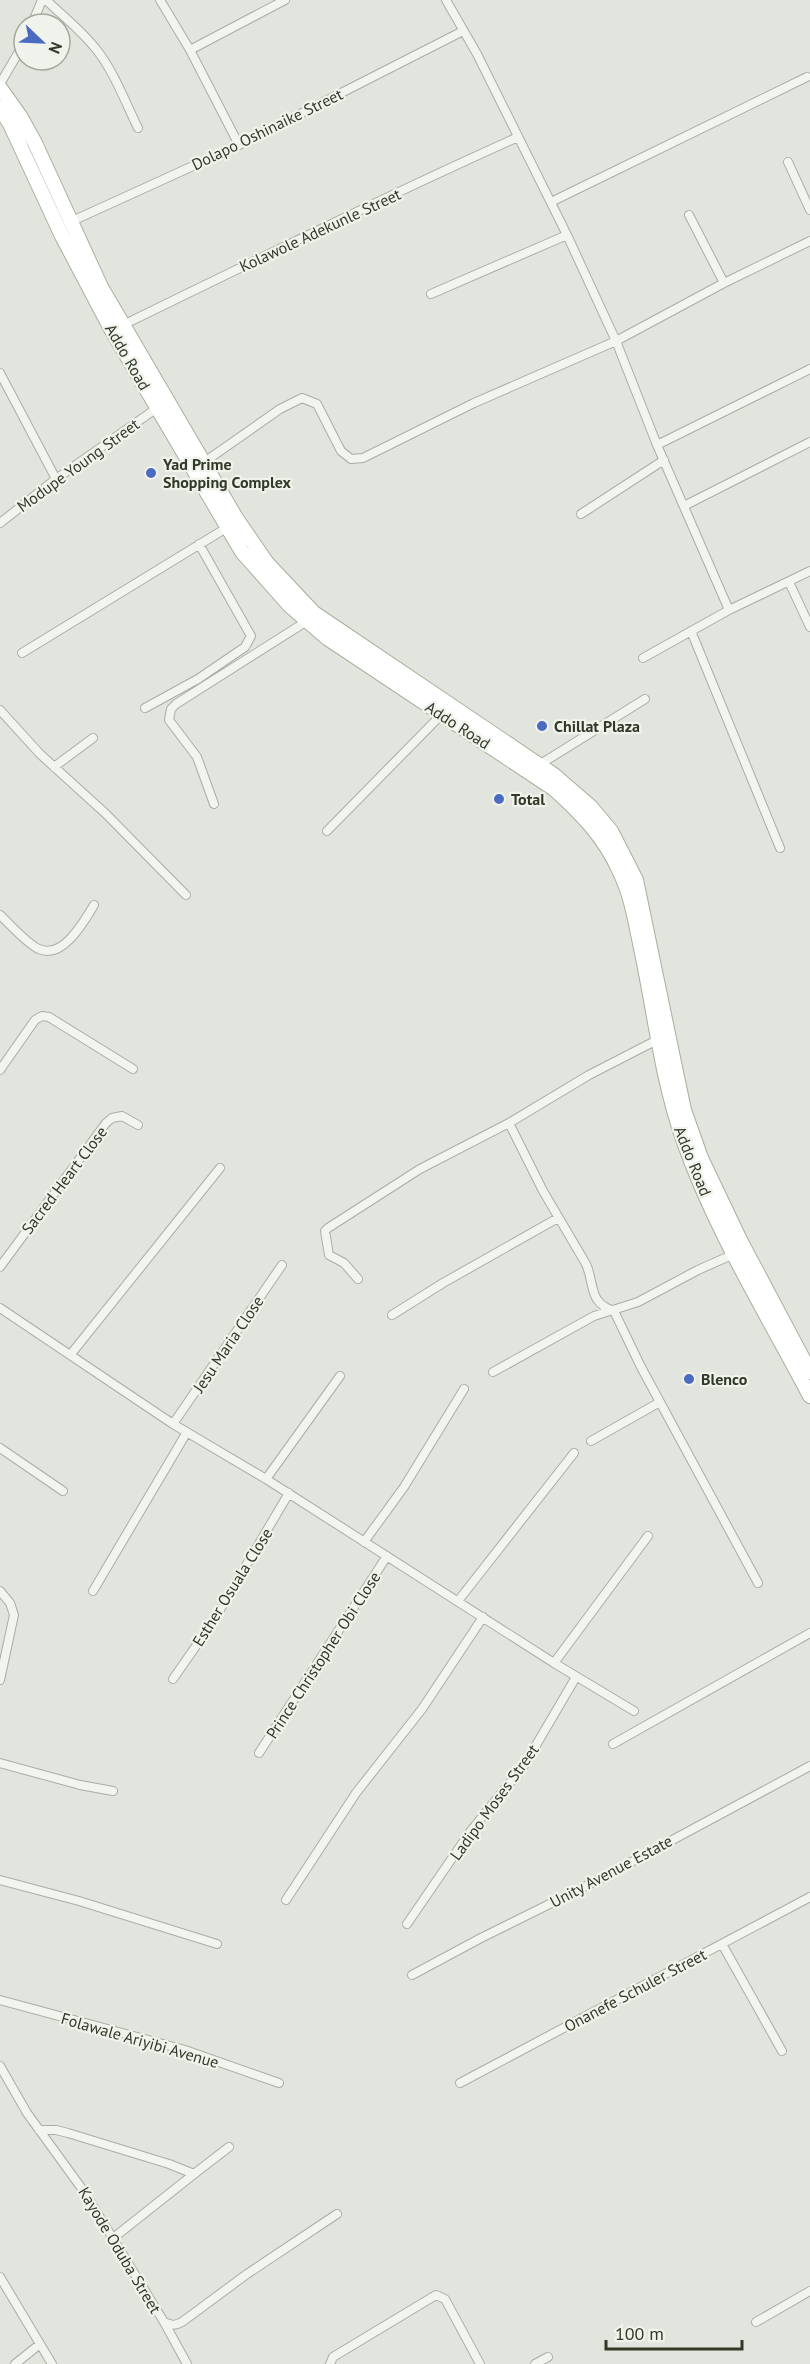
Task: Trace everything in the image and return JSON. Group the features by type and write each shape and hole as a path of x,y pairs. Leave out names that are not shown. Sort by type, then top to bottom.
{"main road":[{"name":"Addo Road","path":"0,86 35,143 101,287 199,465 242,552 290,606 327,638 554,789 586,818 606,847 620,871 634,916 667,1084 683,1140 734,1254 810,1396"},
{"name":"Addo Road","path":"0,108 10,124 91,292 157,408 251,542 278,576 314,613 570,787 611,831 631,868 644,911 682,1099 701,1158 740,1240 810,1372"}],"street":[{"path":"44,0 74,25 97,50 110,70 138,128"},
{"path":"160,0 190,50 239,145"},
{"path":"190,50 285,0"},
{"path":"446,0 477,54 551,202 616,341 657,445 729,610"},
{"name":"Dolapo Oshinaike Street","path":"70,222 239,145 463,31"},
{"path":"0,86 12,64"},
{"path":"551,202 807,77"},
{"name":"Kolawole Adekunle Street","path":"123,325 252,261 518,137"},
{"path":"788,162 810,210"},
{"path":"688,215 724,283"},
{"path":"431,294 567,236"},
{"path":"199,465 280,409 302,398 317,404 341,451 351,459 363,458 474,403 616,341 724,283 810,242"},
{"path":"657,445 810,369"},
{"path":"0,373 56,479"},
{"name":"Modupe Young Street","path":"0,523 56,479 157,408"},
{"path":"684,506 810,442"},
{"path":"581,514 664,460"},
{"path":"22,653 228,527"},
{"path":"145,708 198,679 245,647 250,640 250,636 199,544"},
{"path":"642,658 729,610 810,571"},
{"path":"789,582 810,627"},
{"path":"214,804 197,757 169,720 171,710 176,704 307,621"},
{"path":"691,631 780,848"},
{"path":"539,765 645,699"},
{"path":"0,710 28,742 105,813 186,895"},
{"path":"327,831 442,714"},
{"path":"54,767 93,738"},
{"path":"0,915 38,949 47,950 68,941 94,905"},
{"path":"1,1067 35,1020 42,1016 49,1017 133,1069"},
{"path":"358,1279 344,1263 329,1255 325,1231 420,1169 509,1123 589,1075 659,1039"},
{"name":"Sacred Heart Close","path":"0,1267 106,1123 112,1118 122,1116 138,1125"},
{"path":"509,1123 590,1274 595,1298 607,1309 614,1311 660,1402 758,1583"},
{"path":"71,1354 220,1168"},
{"path":"392,1315 443,1283 558,1218"},
{"path":"493,1372 594,1316 638,1302 734,1254"},
{"name":"Jesu Maria Close","path":"173,1424 282,1265"},
{"path":"0,1308 173,1424 289,1493 576,1677 634,1711"},
{"path":"266,1479 340,1376"},
{"path":"364,1542 404,1487 464,1389"},
{"path":"591,1441 660,1402"},
{"path":"93,1591 187,1432"},
{"path":"0,1448 63,1491"},
{"path":"458,1601 574,1453"},
{"name":"Esther Osuala Close","path":"173,1679 212,1623 289,1493"},
{"path":"554,1663 648,1536"},
{"name":"Prince Christopher Obi Close","path":"259,1753 387,1556"},
{"path":"0,1591 10,1603 14,1615 0,1680"},
{"path":"286,1900 356,1793 422,1708 483,1617"},
{"path":"613,1744 810,1634"},
{"name":"Ladipo Moses Street","path":"407,1924 470,1832 525,1764 576,1677"},
{"path":"0,1763 80,1785 113,1791"},
{"name":"Unity Avenue Estate","path":"412,1975 608,1875 810,1766"},
{"path":"0,1880 79,1901 217,1944"},
{"name":"Onanefe Schuler Street","path":"460,2083 810,1898"},
{"path":"722,1944 782,2051"},
{"name":"Folawale Ariyibi Avenue","path":"0,2000 185,2050 279,2083"},
{"name":"Kayode Oduba Street","path":"0,2066 27,2113 86,2193 164,2322 175,2325 182,2322 247,2274 337,2214"},
{"path":"39,2130 68,2133 194,2174"},
{"path":"112,2239 229,2147"},
{"path":"0,2277 52,2364"},
{"path":"756,2322 810,2291"},
{"path":"330,2364 333,2357 436,2295 445,2299 480,2364"},
{"path":"164,2322 187,2364"},
{"path":"15,2364 40,2344"},
{"path":"535,2364 548,2357"}],"place":[{"name":"Yad Prime Shopping Complex","path":"151,473"},
{"name":"Chillat Plaza","path":"542,726"},
{"name":"Total","path":"499,799"},
{"name":"Blenco","path":"689,1379"}]}
